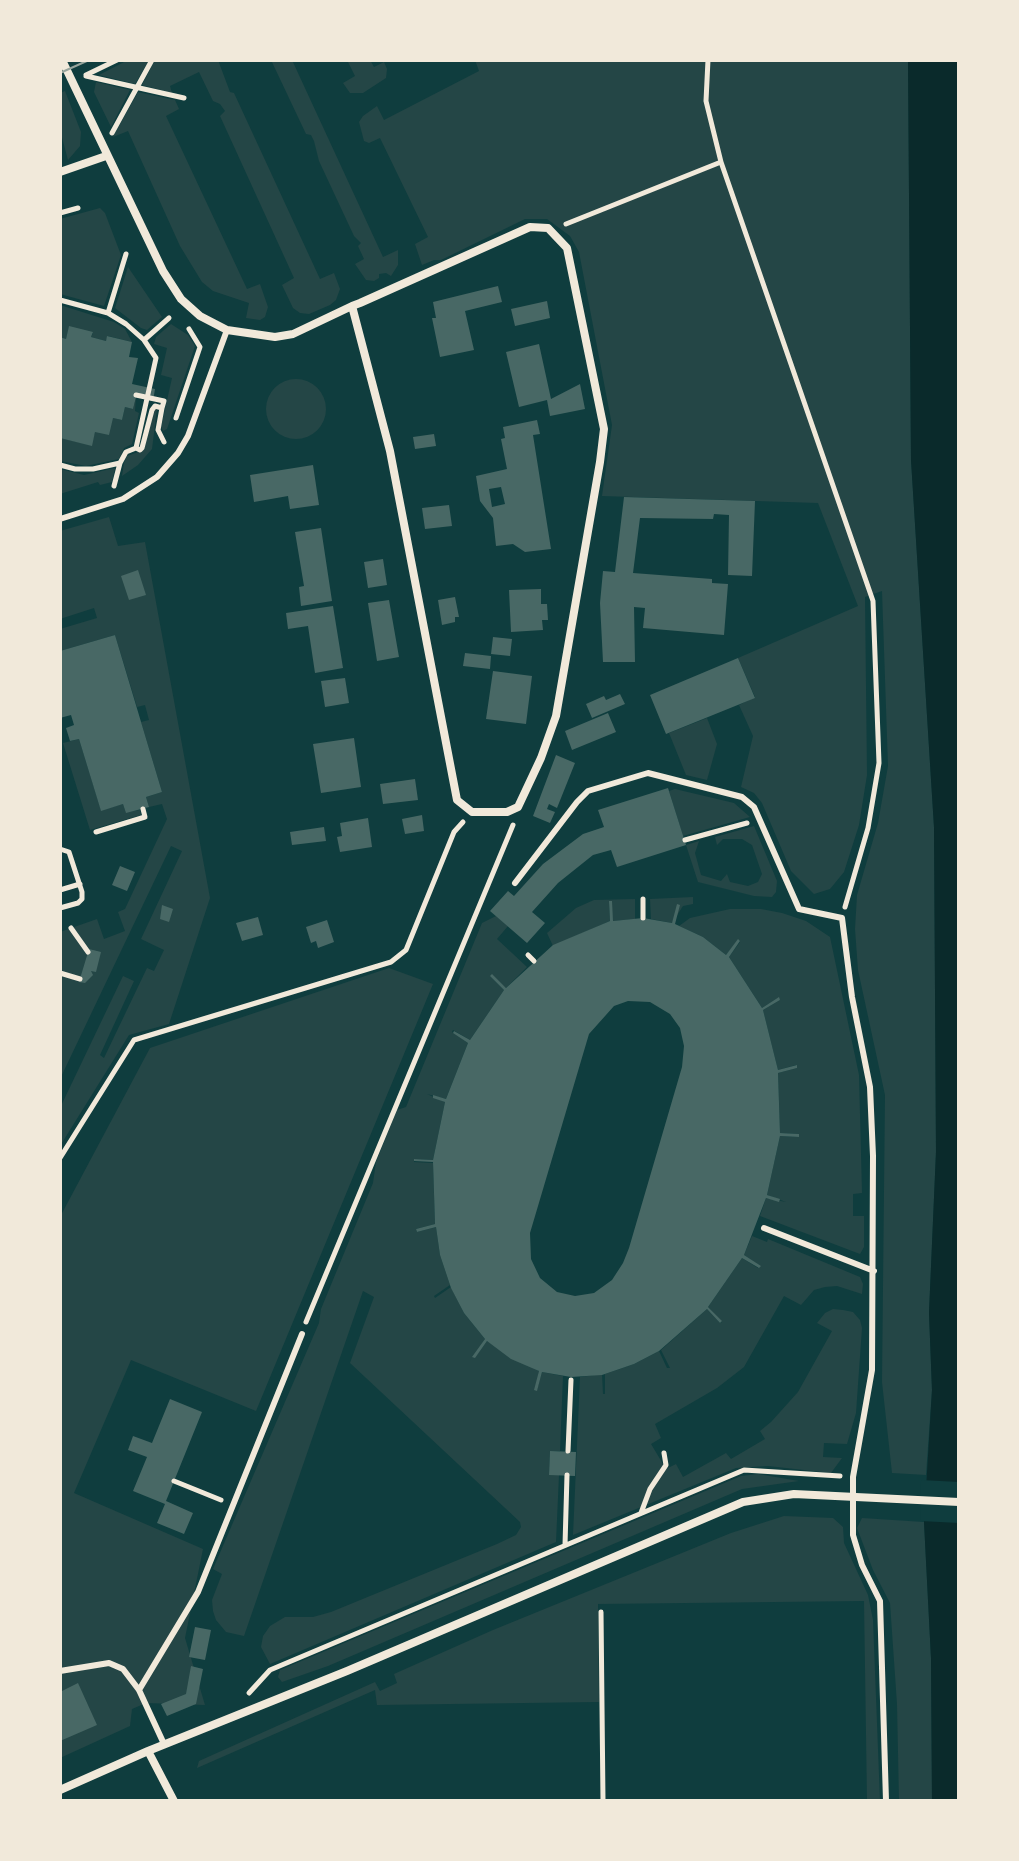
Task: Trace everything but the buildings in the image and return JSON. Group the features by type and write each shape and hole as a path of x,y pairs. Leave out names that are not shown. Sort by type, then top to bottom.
{"street":[{"path":"62,60 163,271 181,299 200,316 227,330 275,337 293,334 352,306 530,227 542,226 552,230 567,248 604,429 556,716 518,807 507,812 472,812 457,800 390,451 352,306"},
{"path":"60,172 104,152"},
{"path":"60,1790 743,1502 794,1494 959,1502"},
{"path":"148,1751 174,1801"}],"lane":[{"path":"60,519 115,502 157,477 188,436 227,330"},
{"path":"515,883 588,791 648,773 742,797 754,807 799,909 842,918 852,997 870,1087 874,1271 872,1370 853,1477 853,1535 862,1565 880,1601 886,1801"},
{"path":"764,1228 874,1271"},
{"path":"139,1690 198,1592 231,1503 302,1334"},
{"path":"60,1671 109,1663 123,1669 139,1690 164,1744"}],"path":[{"path":"117,60 85,76 184,98"},
{"path":"104,152 152,60"},
{"path":"708,60 706,101 721,162 873,601 879,763 868,828 842,918"},
{"path":"552,230 721,162"},
{"path":"60,213 78,208"},
{"path":"108,313 126,254"},
{"path":"60,300 108,313 144,340 156,358 136,448"},
{"path":"155,454 172,430 198,355 198,340 188,330 200,316"},
{"path":"144,340 169,318"},
{"path":"136,395 164,401 158,430 164,442"},
{"path":"114,486 123,455 142,448 153,407 162,408"},
{"path":"60,465 93,469 120,463"},
{"path":"101,490 123,481"},
{"path":"302,1334 518,807"},
{"path":"96,832 145,817 143,809"},
{"path":"60,1158 134,1040 391,962 406,950 454,832 472,812"},
{"path":"685,840 760,819"},
{"path":"60,849 69,852 82,899 60,908"},
{"path":"60,890 80,884"},
{"path":"643,899 643,918"},
{"path":"71,928 88,952"},
{"path":"528,955 534,961"},
{"path":"60,973 80,979"},
{"path":"568,1451 571,1380"},
{"path":"641,1513 650,1489 666,1465 664,1453"},
{"path":"225,1719 270,1670 744,1470 853,1477"},
{"path":"565,1545 567,1475"},
{"path":"174,1481 231,1503"},
{"path":"601,1612 603,1801"}],"shaded area":[{"path":"128,60 149,60 135,84 99,75"},
{"path":"155,60 218,60 230,92 234,93 320,279 334,273 340,289 336,300 330,305 309,314 293,308 282,285 294,278 220,116 225,111 213,101 199,72 170,86 172,93 142,85"},
{"path":"271,60 292,60 383,257 398,250 398,265 391,276 379,274 374,281 366,280 355,264 364,259 358,246 361,243 354,236 319,161 314,141 311,135 306,134"},
{"path":"347,60 370,60 374,67 384,62 386,78 363,93 350,93 343,83 355,76"},
{"path":"475,60 908,60 911,460 934,827 936,1152 929,1313 932,1390 926,1475 892,1473 882,1382 885,1095 858,970 855,929 857,895 878,823 888,766 882,591 865,597 867,775 859,825 844,872 830,889 814,894 791,871 762,803 754,793 741,787 753,736 739,705 755,697 738,658 858,606 818,503 602,496 612,425 579,252 570,236 547,219 525,219 441,260 422,265 415,244 428,237 380,138 369,143 364,141 359,122 377,106 384,120 479,71"},
{"path":"908,60 959,60 959,1801 932,1801 931,1658 924,1522 932,1390 929,1313 936,1152 934,827 911,460"},
{"path":"96,82 130,90 111,127 94,92"},
{"path":"65,91 81,132 80,146 68,160 60,130 60,93"},
{"path":"138,92 175,100 179,109 166,116 247,289 260,284 268,307 265,317 260,320 246,318 249,303 213,291 202,282 180,246 128,131 113,137"},
{"path":"100,208 105,213 121,255 104,306 60,294 60,219"},
{"path":"128,267 162,317 147,330 115,308"},
{"path":"60,305 114,322 125,329 132,342 108,336 106,341 91,337 93,333 69,327 66,339 60,337"},
{"path":"171,324 188,335 195,346 167,429 163,431 161,427 172,378 161,375 167,348 154,344 156,337"},
{"path":"296,379 308,381 317,388 324,397 324,421 317,430 308,437 296,439 284,437 275,430 268,421 266,409 268,397 275,388 284,381"},
{"path":"136,397 135,411 139,413 132,444 124,448 119,459 86,466 60,461 60,438 91,445 95,432 113,418 122,420 125,407 133,409"},
{"path":"157,409 152,449 138,465 122,476 127,456 144,450 154,410"},
{"path":"115,468 112,482 100,485 98,482 60,494 60,469 84,475"},
{"path":"109,517 118,546 145,542 210,898 169,1024 129,1035 60,1146 60,1108 123,976 134,981 100,1055 104,1058 147,968 154,971 164,950 141,939 182,851 171,846 60,1079 60,932 97,919 104,939 125,931 118,912 125,909 167,819 162,804 149,807 146,797 162,792 141,722 149,720 145,705 137,707 115,635 60,651 60,629 97,618 94,608 60,619 60,531"},
{"path":"707,718 717,744 707,780 686,775 669,733"},
{"path":"79,739 101,810 123,804 126,812 140,810 141,815 90,830 63,743"},
{"path":"675,789 734,803 750,817 683,836 669,791"},
{"path":"754,826 777,881 772,897 754,896 698,882 686,845 699,841 695,853 701,875 721,881 727,874 730,882 748,886 758,882 762,874 752,845 742,839 723,839 717,845 715,837"},
{"path":"693,897 693,904 683,906 672,923 651,919 650,899"},
{"path":"635,899 635,919 613,921 609,901 610,921 553,946 547,933 576,908 594,900"},
{"path":"730,909 782,913 806,921 830,937 859,1075 862,1193 853,1194 853,1216 864,1216 864,1247 860,1254 760,1216 766,1198 786,1202 767,1195 780,1136 799,1137 799,1134 780,1133 778,1073 797,1068 796,1065 778,1070 763,1010 780,1000 778,998 762,1008 729,957 739,940 726,955 703,937 679,926 690,918"},
{"path":"496,916 508,926 497,939 527,967 506,988 490,976 504,990 470,1040 452,1032 468,1043 446,1099 427,1094 445,1102 433,1160 414,1159 414,1162 433,1163 435,1224 416,1229 417,1232 436,1227 440,1255 450,1285 434,1296 451,1287 464,1313 485,1339 476,1356 487,1341 539,1371 537,1390 542,1372 563,1376 560,1451 550,1451 549,1474 559,1475 556,1542 270,1664 261,1647 263,1636 270,1626 285,1617 313,1617 331,1612 497,1544 516,1535 521,1527 520,1522 350,1363 374,1297 363,1291 244,1636 226,1632 213,1611 212,1600 222,1574 213,1569 319,1323 321,1309 373,1183 376,1162 397,1110 406,1107 482,923"},
{"path":"389,968 433,984 256,1411 131,1360 74,1493 203,1549 185,1638 205,1705 146,1703 132,1709 130,1726 60,1758 60,1217 150,1048"},
{"path":"752,1236 767,1242 768,1239 860,1277 862,1294 837,1286 825,1287 814,1290 801,1305 784,1296 744,1367 717,1388 655,1424 661,1438 651,1444 666,1469 676,1464 683,1477 726,1453 731,1459 765,1439 760,1431 798,1392 832,1331 817,1323 833,1309 853,1312 862,1328 856,1413 847,1444 824,1443 823,1457 842,1458 831,1473 768,1466 736,1468 573,1535 580,1377 602,1374 605,1394 605,1374 659,1351 667,1368 670,1368 661,1350 707,1309 722,1322 708,1307 742,1258 758,1268 760,1266 744,1255"},
{"path":"758,1474 799,1481 742,1489 328,1666 282,1682 278,1677 280,1670 741,1476"},
{"path":"784,1516 833,1518 843,1527 844,1543 868,1595 873,1620 880,1801 867,1801 864,1601 598,1604 599,1702 377,1705 375,1690 197,1768 199,1761 375,1682 380,1691 397,1683 394,1674 493,1630 731,1533"},
{"path":"862,1518 924,1522 931,1658 932,1801 899,1801 897,1704 890,1603 857,1528"}],"pier":[{"path":"921,1480 959,1482 959,1523 920,1521"}],"tram line":[{"path":"60,73 89,60"}]}
